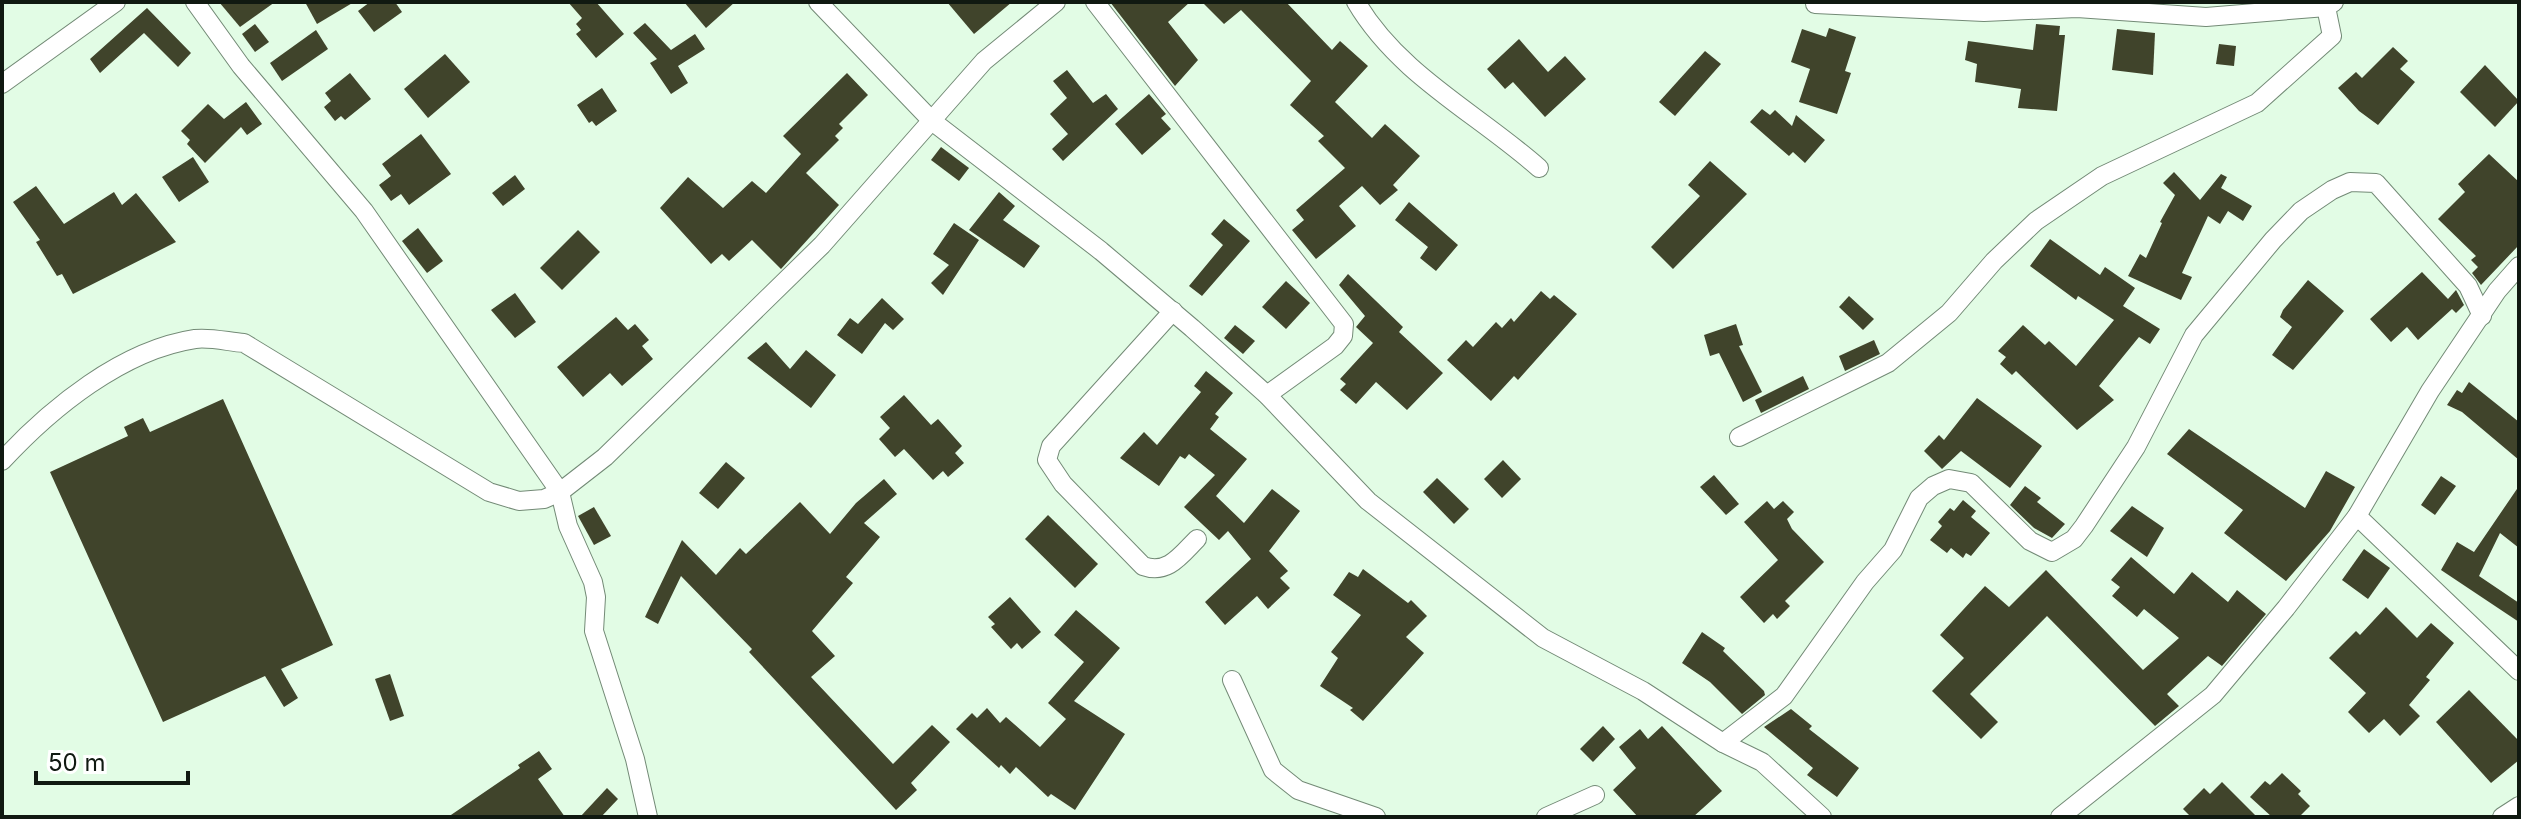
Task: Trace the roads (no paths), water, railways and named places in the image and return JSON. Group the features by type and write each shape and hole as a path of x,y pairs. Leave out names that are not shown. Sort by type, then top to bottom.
{"street":[{"path":"2,84 91,11 114,2"},
{"path":"195,2 241,66 364,211 560,492 568,526 593,582 596,597 594,631 635,759 648,817"},
{"path":"818,2 932,121 992,165 1173,311 1267,395 1368,501 1543,638 1643,691 1723,743 1762,762 1822,817"},
{"path":"2,461 115,366 153,349 198,338 244,343 489,492 519,501 544,499 560,492 605,457 822,245 984,61 1056,2"},
{"path":"1095,2 1344,324 1343,336 1335,346 1267,395"},
{"path":"1356,2 1370,25 1406,66 1497,131 1539,168"},
{"path":"1739,437 1888,363 1949,313 1994,261 2036,221 2102,176 2257,103 2332,36 2330,5 2206,17 2077,8 1984,12 1815,4"},
{"path":"1723,743 1784,696 1865,582 1893,550 1919,498 1933,486 1949,479 1971,483 2030,541 2052,552 2074,539 2136,447 2194,335 2273,240 2301,211 2332,190 2350,182 2376,183 2468,286 2482,316"},
{"path":"2060,817 2213,695 2357,516 2430,391 2497,291 2519,266"},
{"path":"2468,286 2497,291"},
{"path":"1173,311 1051,446 1047,460 1063,484 1143,566 1154,569 1166,567 1197,539"},
{"path":"2357,516 2519,671"},
{"path":"1232,680 1273,770 1298,790 1376,817"},
{"path":"1546,817 1595,795"},
{"path":"2502,817 2519,806"}]}
